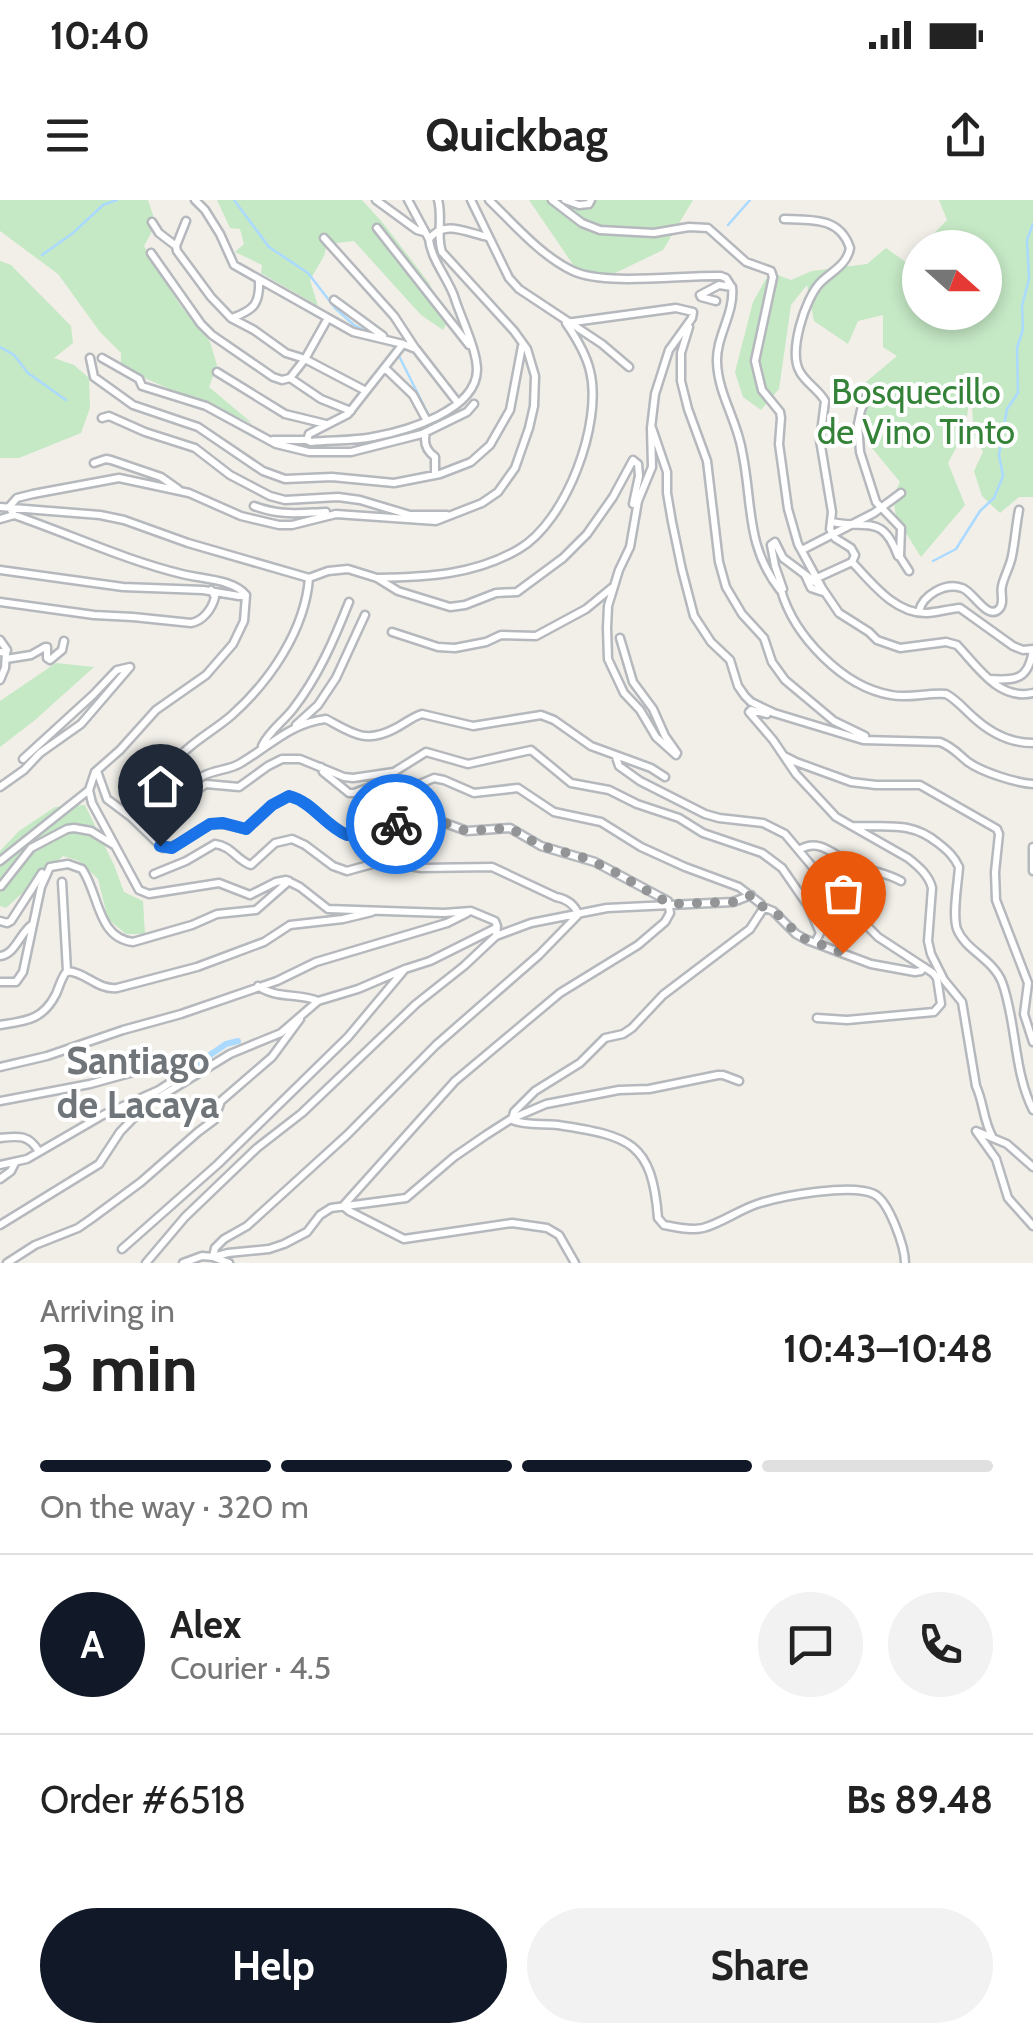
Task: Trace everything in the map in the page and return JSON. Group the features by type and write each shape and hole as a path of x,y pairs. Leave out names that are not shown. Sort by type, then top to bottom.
{"street":[{"path":"195,200 220,234 232,264 352,332 416,349"},
{"path":"376,200 426,236"},
{"path":"268,440 311,442 372,437 427,421 472,390 477,363 452,290 408,200"},
{"path":"254,506 275,513 428,522 454,515 492,496 515,468 529,428 535,395 534,370 514,330 442,252 438,200"},
{"path":"471,200 518,289 602,344 629,367"},
{"path":"489,200 556,261 576,272 601,278 726,278 732,287 732,300 718,348 717,366 742,451 754,542 766,571 812,647 857,682 894,696 950,695 994,732 1014,741 1033,743"},
{"path":"552,200 582,223 600,230 646,233 708,228 746,262 771,270 773,277 754,361 762,390 782,418 779,444 788,509 802,550 820,585 844,616 884,644 907,648 954,644 989,679 1011,694 1033,693"},
{"path":"565,200 584,206 591,200"},
{"path":"781,590 783,586 774,566 774,542 784,558 804,574 811,588 855,558 854,552 830,528 820,440 826,401 800,373 795,354 813,293 846,261 850,248 832,223 784,220"},
{"path":"186,221 176,251 231,318 286,353 366,392"},
{"path":"152,222 176,246"},
{"path":"377,228 472,350"},
{"path":"426,236 451,228 488,237"},
{"path":"324,238 394,316 458,402"},
{"path":"151,253 212,336 273,377 290,378 328,318"},
{"path":"231,318 256,305 259,280"},
{"path":"716,301 700,295 719,285 732,287"},
{"path":"334,300 388,340"},
{"path":"566,322 676,308 693,312 681,353 681,381 707,461 716,544 726,587 742,614 764,638 772,662 784,680 841,726 875,741"},
{"path":"620,638 633,682 676,754 651,730 624,693 610,667 607,628 608,606 627,554 638,501 652,467 653,401 671,346 692,318"},
{"path":"377,578 456,574 531,542 545,524 582,462 592,412 591,372 566,322"},
{"path":"90,358 94,377 133,405 198,427 249,464 276,476 394,483 435,475 471,462 490,445 510,410 522,343"},
{"path":"307,440 309,434 351,411 403,344"},
{"path":"102,358 139,378 142,386 206,406 268,440 309,452 352,452 426,432 467,412 474,404"},
{"path":"384,368 413,395 427,421"},
{"path":"217,372 285,414 327,424"},
{"path":"290,378 321,399 351,411"},
{"path":"868,394 859,417 858,444 876,502 900,528 900,557"},
{"path":"102,418 109,416 195,448 270,496 285,500 338,497 410,515 454,515"},
{"path":"651,428 667,472 667,493 694,616 711,642 730,660 738,686 751,702 847,736 875,741 940,742 978,768 1033,784"},
{"path":"426,432 428,452 435,457 435,475"},
{"path":"94,462 106,459 161,476 179,490"},
{"path":"8,510 124,520 309,578 348,568 377,578 398,591 450,607 521,590 564,558 587,534 633,460 638,464 638,476 627,554"},
{"path":"0,518 17,498 119,478 179,490 271,524 292,525 336,514"},
{"path":"802,550 901,494"},
{"path":"8,510 130,559 235,586 246,595"},
{"path":"919,612 926,598 943,588 956,587 968,591 988,610 999,608 1020,510"},
{"path":"832,522 873,525 883,530 909,571"},
{"path":"852,562 900,607 919,612 960,608 1013,646 1022,650 1033,648 1028,668 1021,676 1010,681 989,679"},
{"path":"0,570 124,587 246,595"},
{"path":"309,578 292,637 278,661 254,693 178,758 165,776 164,786 170,800 177,803 206,784 239,787 278,760 295,758 353,778 394,772 426,752 468,764 531,750 571,782 609,790 678,818 703,833 762,853 782,868 810,907 820,933 815,942"},
{"path":"392,632 438,647 455,648 470,647 501,635 536,636 586,609 615,585"},
{"path":"0,602 94,616 191,623 198,622 209,611 215,597 211,590"},
{"path":"146,1263 185,1217 257,1148 302,1113 416,1004 464,966 496,932 496,921 468,911 328,909 289,881 280,881 250,895 219,883 149,894 136,886 92,804 90,782 156,710 219,662 239,632 246,595"},
{"path":"262,747 314,678 349,602"},
{"path":"292,730 318,705 336,678 364,615"},
{"path":"0,640 6,648 0,680"},
{"path":"4,655 31,655 45,647 50,660 62,650 64,641"},
{"path":"0,787 76,728 129,667 112,674 23,758"},
{"path":"777,714 749,712 796,774 836,817 908,858 930,881 929,950 946,983 962,1002 976,1086 993,1138"},
{"path":"168,794 180,795 203,776 237,766 303,724 326,719 358,736 368,737 389,732 418,714 473,726 541,714 584,743 665,777"},
{"path":"782,756 851,782 920,785 997,829 996,900 1028,983 1024,1014 1033,1042"},
{"path":"616,757 626,771 674,800 712,817 763,822 785,834 878,937 933,973 939,985 941,1004 934,1012 847,1020 817,1018"},
{"path":"322,767 344,790 354,794 375,784 408,789 434,778 474,793 518,788 554,812 601,822 641,847 739,887 780,916 800,937 871,964 915,972 924,967"},
{"path":"97,770 108,800 166,849 210,824 246,829 272,805 289,796 302,801 347,835 374,824 389,822 416,828 434,819 466,831 510,828 541,846 608,868 670,904"},
{"path":"0,861 89,790"},
{"path":"850,826 916,828 955,858 959,867 957,928 1000,977 1024,1090 1033,1110"},
{"path":"1,886 28,850 67,829 91,831 115,844"},
{"path":"154,874 216,844 228,847 251,865 276,843 292,839 347,871 383,861 420,868 498,868 564,898 578,914"},
{"path":"799,850 810,845 834,850 854,864 901,881"},
{"path":"1033,848 1033,872"},
{"path":"0,921 8,923 40,876 58,865 80,867 104,923 126,941 140,940 217,914 256,910 289,881"},
{"path":"0,982 16,982 22,976 47,870"},
{"path":"0,1025 38,1016 56,994 66,971 62,882"},
{"path":"7,1263 34,1245 78,1228 208,1126 221,1101 272,1057 318,1001 358,989 496,932 532,922 606,908 733,902 752,895"},
{"path":"342,1206 455,1080 560,993 638,945 664,922 670,904"},
{"path":"511,1118 535,1090 580,1063 606,1038 632,1028 663,995 750,928 763,907"},
{"path":"66,971 81,974 104,988 117,988 264,942 290,926 342,920 373,911"},
{"path":"0,1067 181,1014 277,981 330,957 447,924 468,911"},
{"path":"213,1257 224,1239 246,1226 347,1136 436,1044 539,955 578,914"},
{"path":"0,956 7,955 34,923"},
{"path":"122,1249 218,1164 364,1021 405,968"},
{"path":"258,986 318,1001"},
{"path":"0,1165 15,1163 104,1114 154,1096 230,1054 282,1033 301,1017"},
{"path":"0,1101 160,1067 178,1070 176,1077 120,1132 99,1164 0,1225"},
{"path":"213,1257 284,1244 307,1232 320,1214 331,1208 406,1198 454,1157 511,1118 546,1104 722,1075 739,1081"},
{"path":"511,1118 519,1123 611,1136 630,1144 650,1172 658,1218 664,1225 700,1228 760,1203 806,1193 876,1194 900,1238 905,1263"},
{"path":"1033,1167 1006,1144 976,1131 996,1159 1008,1198 1033,1226"},
{"path":"0,1138 26,1137 39,1152"},
{"path":"0,1179 15,1163"},
{"path":"342,1206 404,1239 512,1222 547,1228 559,1235 575,1263"},
{"path":"183,1263 202,1256 229,1263"}],"green space":[{"path":"0,200 148,200 156,224 144,246 180,305 210,342 217,365 209,387 253,424 121,366 121,353 100,332 58,274 0,231"},
{"path":"217,200 362,200 429,283 448,321 443,330 421,315 354,241 327,244 310,280 318,306 261,273 262,265 235,252 244,244 240,229 230,228"},
{"path":"529,200 693,200 663,250 611,275 576,269"},
{"name":"Bosquecillo de Vino Tinto","path":"939,200 1033,200 1033,497 1019,497 1000,513 982,496 974,471 983,452 974,436 971,392 964,433 948,463 965,505 921,557 896,517 893,496 900,482 853,425 866,408 859,388 897,356 883,347 883,315 858,321 848,344 814,321 807,285 791,305 779,389 761,410 743,397 735,372 753,302 770,272 791,280 812,271 867,264 886,248 902,259 902,330 1002,330 1002,230 937,230 947,220"},
{"path":"0,261 11,265 71,326 73,343 54,358 74,365 89,378 90,408 81,433 19,458 0,458"},
{"path":"56,663 94,667 0,747 0,701"},
{"path":"85,805 124,892 143,901 145,934 126,934 108,919 98,879 79,861 63,856 6,908 0,906 0,851 19,831 55,807"}],"waterway":[{"path":"42,255 103,205 117,200"},
{"path":"234,200 269,247 308,273 335,308 362,329"},
{"path":"728,225 750,200"},
{"path":"933,561 956,549 980,511 994,498 1003,476 999,455 1007,409 1018,393 1017,348 1029,279 1027,240 1033,224"},
{"path":"0,347 66,400"},
{"path":"399,356 429,416"},
{"path":"188,1070 226,1044 238,1041"}],"way so far":[{"path":"396,824 416,828 434,819 466,831 510,828 541,846 608,868 670,904 733,902 752,895 800,937 843,953"}],"district":[{"name":"Santiago de Lacaya","path":"138,1082"}],"route":[{"path":"160,846 172,848 217,823 246,829 272,805 289,796 297,797 347,835 370,824 396,824"}]}
